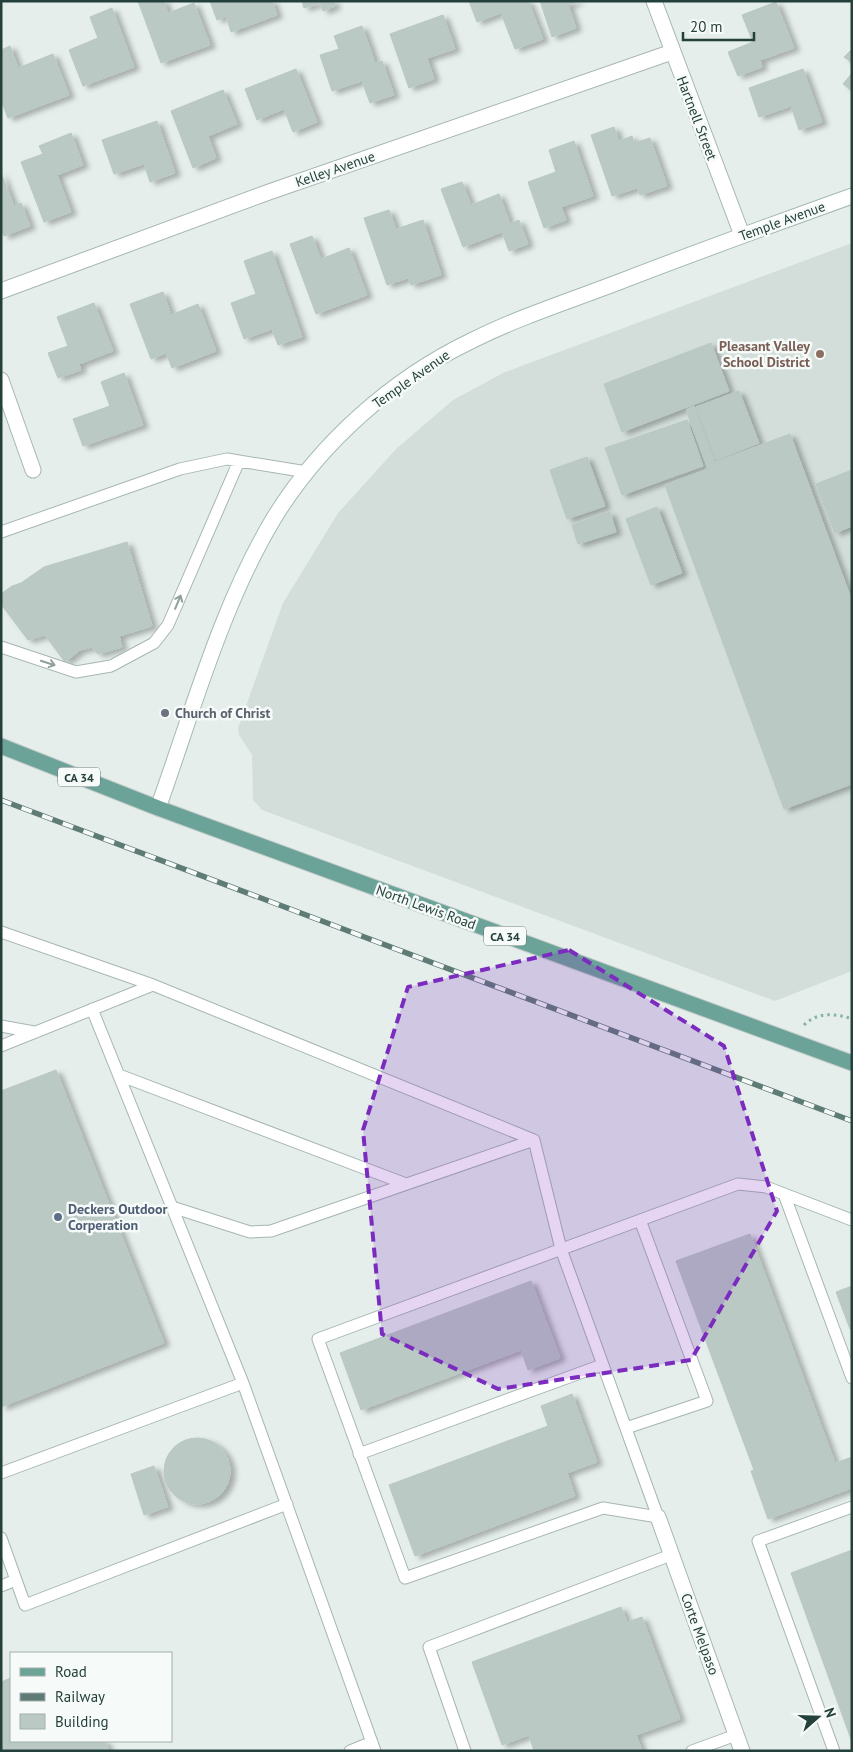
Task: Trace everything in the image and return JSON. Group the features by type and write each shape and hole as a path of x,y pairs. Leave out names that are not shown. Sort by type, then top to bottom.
{"main road":[{"name":"North Lewis Road","path":"1,746 158,808 852,1064"}],"street":[{"name":"Hartnell Street","path":"654,1 742,235"},
{"name":"Kelley Avenue","path":"1,291 269,192 672,52"},
{"name":"Temple Avenue","path":"158,808 191,711 246,572 276,515 307,472 344,431 372,405 421,370 454,350 522,319 742,235 852,196"},
{"path":"1,380 33,470"},
{"name":"Corte Melpaso","path":"658,1517 742,1751"}],"lane":[{"path":"1,532 180,469 227,459 307,472"},
{"path":"1,647 76,672 111,666 154,643 168,625 239,461"},
{"path":"1,932 153,985 534,1140"},
{"path":"1,1046 153,985"},
{"path":"92,1009 243,1384 374,1747 350,1751"},
{"path":"1,1026 34,1032"},
{"path":"118,1075 406,1184"},
{"path":"172,1207 250,1232 271,1231 534,1140"},
{"path":"534,1140 561,1249 658,1517 603,1508 405,1578 318,1339 561,1249 738,1184 766,1187 852,1220"},
{"path":"784,1194 852,1378"},
{"path":"626,1428 707,1401 640,1220"},
{"path":"360,1454 602,1365"},
{"path":"1,1473 243,1384"},
{"path":"1,1538 25,1605 287,1504"},
{"path":"834,1751 758,1541 852,1507"},
{"path":"465,1751 429,1647 671,1555"},
{"path":"1,1586 16,1580"},
{"path":"692,1751 736,1735"}],"path":[{"path":"788,1040 811,1018 836,1014 852,1019"}],"highlighted area":[{"path":"569,950 724,1046 777,1211 691,1360 498,1389 382,1334 363,1130 408,987"}],"shaded area":[{"path":"852,243 852,971 775,1001 262,810 253,800 252,755 239,735 238,728 283,603 338,513 396,449 453,400 505,372"}],"building":[{"path":"138,1 164,1 168,13 194,3 210,45 161,63"},
{"path":"210,1 272,1 277,15 231,32 226,16 217,20"},
{"path":"302,1 333,1 335,6 323,11 320,3 304,8"},
{"path":"469,1 528,1 543,39 515,49 501,13 477,22"},
{"path":"540,1 578,1 568,5 576,28 552,37"},
{"path":"776,2 794,48 760,60 762,67 738,76 728,52 753,42 742,15"},
{"path":"112,8 134,67 83,86 69,50 98,38 90,17"},
{"path":"443,15 455,49 427,58 434,79 409,88 390,34"},
{"path":"362,26 375,63 382,61 394,95 370,103 362,81 332,91 320,55 339,49 334,36"},
{"path":"10,46 18,68 53,54 69,95 8,118 1,100 1,50"},
{"path":"852,49 852,63 844,57"},
{"path":"296,69 317,122 293,132 284,109 257,120 245,89"},
{"path":"803,69 822,122 799,130 791,106 759,117 749,88"},
{"path":"852,73 852,91 843,84"},
{"path":"223,90 237,124 208,136 216,158 193,168 171,111"},
{"path":"157,121 175,173 150,182 144,164 114,174 102,140"},
{"path":"614,127 619,141 632,136 634,143 650,138 667,186 640,195 637,188 612,196 591,135"},
{"path":"71,133 83,165 57,175 71,212 44,222 21,162 43,154 39,146"},
{"path":"574,141 593,196 561,207 566,220 544,228 528,182 556,172 549,150"},
{"path":"1,173 14,206 21,203 30,226 4,236 1,228"},
{"path":"462,182 471,205 499,194 510,224 519,220 528,244 509,251 502,232 463,247 441,189"},
{"path":"389,210 396,229 423,220 441,275 411,285 408,278 387,285 364,218"},
{"path":"312,236 321,259 349,248 367,295 316,314 290,244"},
{"path":"272,251 302,337 278,345 272,329 244,339 231,303 256,294 244,261"},
{"path":"163,292 171,315 198,304 216,351 172,368 166,353 151,359 130,304"},
{"path":"94,303 113,351 79,364 81,370 58,378 48,353 68,346 57,317"},
{"path":"711,343 729,391 622,432 604,384"},
{"path":"124,373 143,425 83,446 73,419 110,406 101,382"},
{"path":"739,391 759,443 716,460 696,407"},
{"path":"694,406 715,462 790,434 852,601 852,784 784,809 665,485 708,469 686,410"},
{"path":"687,420 703,466 622,495 605,448"},
{"path":"587,457 605,506 567,519 550,470"},
{"path":"852,470 852,526 835,533 816,484"},
{"path":"657,507 682,573 651,585 626,519"},
{"path":"610,512 616,532 578,544 572,525"},
{"path":"127,542 152,626 119,636 122,647 98,654 92,647 80,650 65,662 45,635 28,640 1,604 1,594 44,567"},
{"name":"Deckers Outdoor Corperation","path":"56,1070 164,1343 1,1407 1,1091"},
{"path":"750,1234 835,1463 852,1457 852,1488 768,1519 751,1471 754,1470 676,1261"},
{"path":"531,1281 560,1358 528,1370 521,1350 361,1410 340,1353"},
{"path":"852,1286 852,1329 850,1329 836,1292"},
{"path":"572,1394 597,1462 567,1473 575,1496 415,1556 389,1485 548,1426 541,1406"},
{"path":"197,1438 210,1441 220,1448 227,1458 230,1471 227,1484 220,1494 210,1501 197,1504 184,1501 174,1494 167,1484 164,1471 167,1458 174,1448 184,1441"},
{"path":"154,1466 168,1507 144,1515 131,1474"},
{"path":"852,1550 852,1742 791,1573"},
{"path":"621,1607 627,1622 642,1617 680,1719 636,1735 642,1751 534,1751 529,1735 502,1745 472,1662"},
{"path":"10,1678 10,1742 105,1742 109,1751 1,1751 1,1682"}],"railway":[{"path":"1,800 852,1121"}],"place":[{"name":"Pleasant Valley School District","path":"820,354"},
{"name":"Church of Christ","path":"165,713"},
{"name":"Deckers Outdoor Corperation","path":"58,1217"}]}
